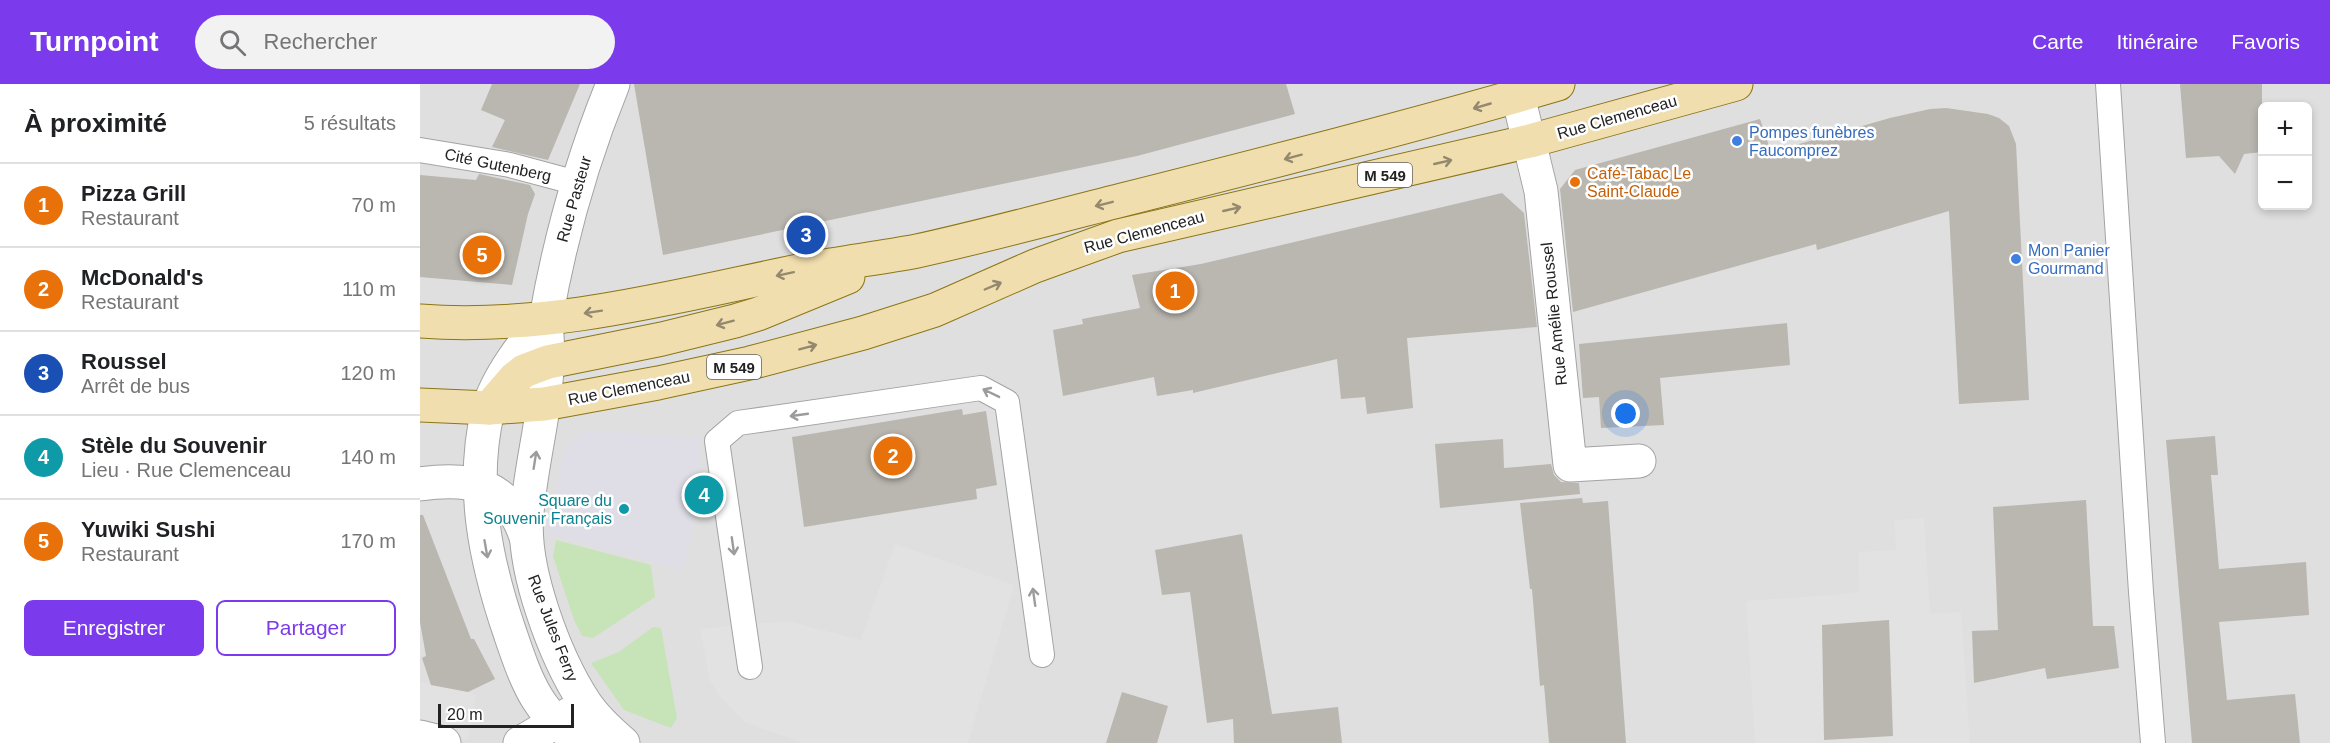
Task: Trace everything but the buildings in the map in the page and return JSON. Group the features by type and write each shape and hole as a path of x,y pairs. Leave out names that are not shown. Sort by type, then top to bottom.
{"main road":[{"name":"M 549","path":"420,321 484,323 546,318 654,302 810,269 917,251 1286,159 1558,84"},
{"name":"Rue Clemenceau","path":"420,405 489,408 544,404 703,374 863,333 934,310 1035,266 1118,236 1530,141 1736,84"},
{"path":"489,408 514,379 548,362 662,339 735,321 917,251"}],"street":[{"name":"Rue Pasteur","path":"546,318 561,243 577,183 613,84"},
{"name":"Rue Amélie Roussel","path":"1518,96 1541,191 1570,465 1639,461"},
{"name":"Rue Jules Ferry","path":"546,318 548,362 544,404 526,512 530,569 539,601 562,659 586,704 623,743"},
{"path":"546,318 517,353 489,408 482,452 480,507 487,554 500,605 525,677 534,694 556,723 568,733 588,743"},
{"path":"420,484 443,482 480,486 504,498 517,514 526,537"},
{"path":"520,743 586,704"},
{"path":"420,737 444,743"}],"lane":[{"path":"2108,84 2150,732 2153,743"},
{"name":"Cité Gutenberg","path":"420,150 510,165 577,183"},
{"path":"750,668 717,441 738,423 981,388 1007,402 1042,655"}],"shaded area":[{"path":"420,84 2330,84 2330,743 420,743"},
{"name":"Square du Souvenir Français","path":"585,430 699,438 701,486 684,571 546,532 564,452"},
{"path":"1924,518 1930,614 1961,612 1970,743 1755,743 1746,601 1859,593 1858,552 1896,550 1894,520"},
{"path":"895,544 1014,585 968,743 803,743 745,722 722,699 710,681 700,629 787,621 861,640"},
{"path":"420,682 476,694 467,740 420,730"}],"green space":[{"path":"556,540 651,565 655,597 593,638 582,636 574,620 553,556"},
{"path":"653,627 661,628 677,718 671,728 624,710 591,663 619,652"}],"place":[{"name":"Pompes funèbres Faucomprez","path":"1737,141"},
{"name":"Café-Tabac Le Saint-Claude","path":"1575,182"},
{"name":"Roussel","path":"806,235"},
{"name":"Yuwiki Sushi","path":"482,255"},
{"name":"Mon Panier Gourmand","path":"2016,259"},
{"name":"Pizza Grill","path":"1175,291"},
{"name":"McDonald's","path":"893,456"},
{"name":"Stèle du Souvenir","path":"704,495"},
{"name":"Square du Souvenir Français","path":"624,509"}]}
